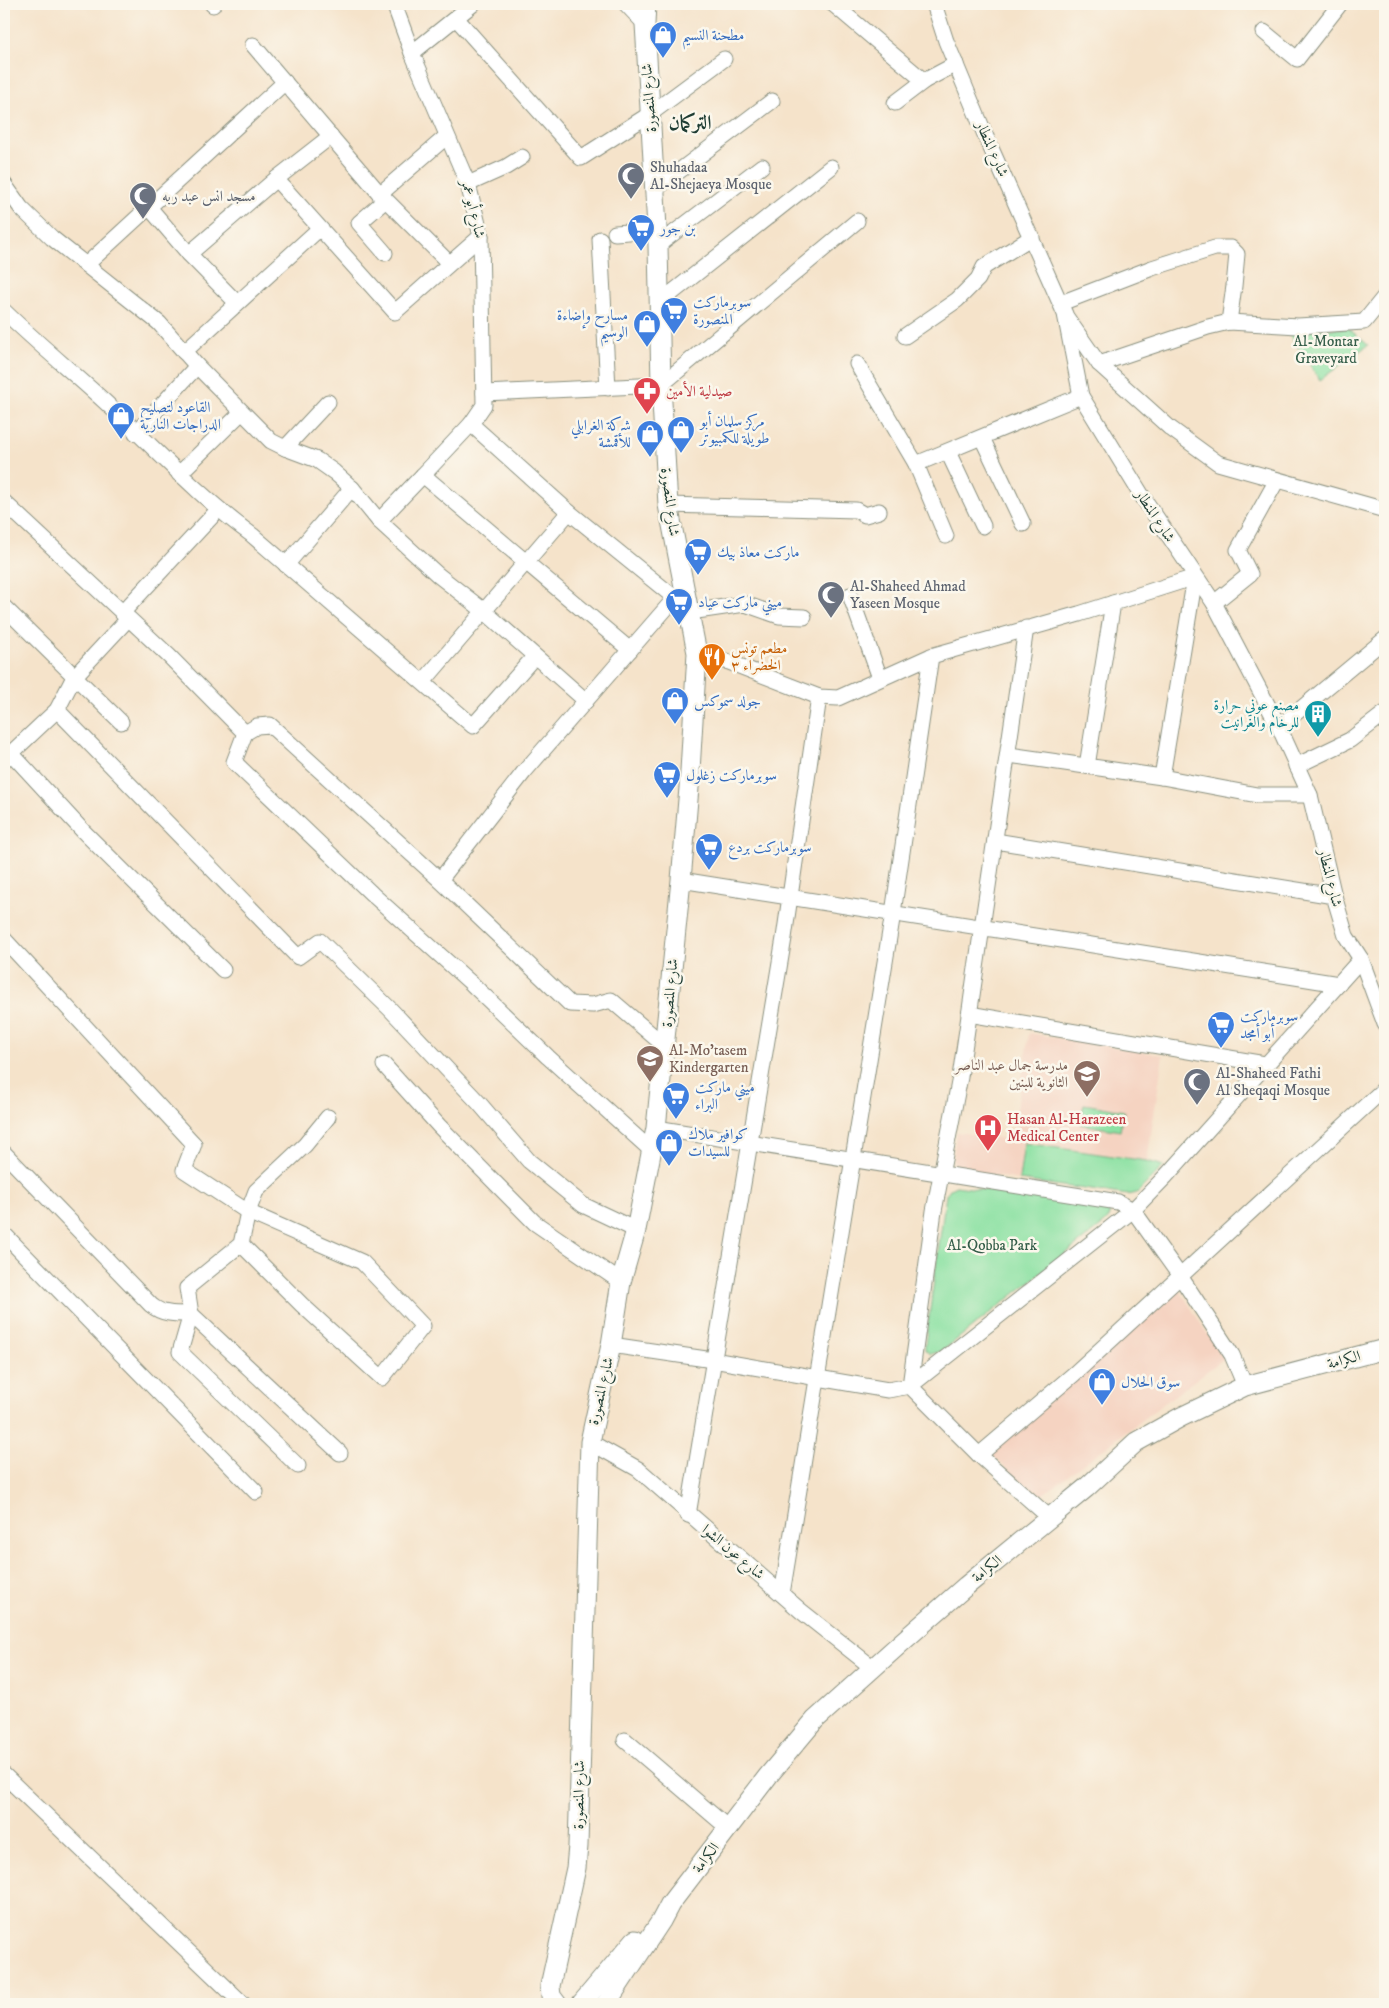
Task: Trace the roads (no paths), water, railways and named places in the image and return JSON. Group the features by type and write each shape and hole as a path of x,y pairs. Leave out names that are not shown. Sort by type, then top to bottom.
{"main road":[{"name":"شارع المنصورة","path":"557,2004 551,1996 550,1986 576,1868 578,1846 590,1442 593,1421 611,1345 620,1282 636,1230 656,1128 689,788 697,653 690,612 680,595 668,505 661,385 657,238 644,24 646,4"},
{"name":"الكرامة","path":"606,2004 661,1921 670,1904 815,1720 966,1586 1050,1518 1136,1442 1181,1417 1245,1386 1385,1349"},
{"name":"الكرامة","path":"581,2004 653,1919 670,1904"}],"street":[{"name":"شارع أبو عمر","path":"379,521 471,424 484,405 481,236 468,184 412,53 394,4"},
{"path":"412,53 473,4"},
{"path":"626,4 644,24"},
{"path":"832,4 924,81"},
{"name":"شارع المنطار","path":"934,4 986,137 1063,309 1081,396 1144,499 1214,603 1279,727 1310,795 1334,896 1346,936 1361,959 1385,1024"},
{"path":"1264,32 1297,59 1340,4"},
{"path":"456,18 581,158 650,114 724,59"},
{"path":"253,45 380,194 449,263"},
{"path":"895,103 924,81 956,64"},
{"path":"86,265 284,82"},
{"path":"654,190 772,101"},
{"path":"189,254 276,179 331,136"},
{"path":"380,194 447,136"},
{"path":"468,184 506,167 522,157"},
{"path":"615,233 657,238 762,166"},
{"path":"659,304 831,167"},
{"path":"276,179 395,312 481,236"},
{"path":"4,184 21,208 52,238 159,323 197,366 271,441 316,460 352,488 379,521 438,575 484,611 586,701"},
{"path":"380,194 382,203 358,223 385,253"},
{"path":"148,206 189,254 237,304"},
{"path":"484,393 661,385 857,221"},
{"path":"184,352 319,229"},
{"path":"904,336 957,300 978,279 984,267 1032,237"},
{"path":"600,239 608,388"},
{"path":"1229,322 1237,254 1231,248 1215,248 1152,268 1063,309 1099,364 1170,428 1218,463 1385,510"},
{"path":"1099,364 1229,322 1298,326 1364,322 1385,296"},
{"path":"4,311 103,400 218,510 252,536 473,726 534,657"},
{"path":"857,364 916,464 946,536"},
{"path":"136,433 197,366"},
{"path":"916,464 1081,396"},
{"path":"285,448 328,402"},
{"path":"179,474 242,412"},
{"path":"440,880 524,772 680,595 569,512 471,424"},
{"path":"982,438 1023,524"},
{"path":"948,452 983,526"},
{"path":"423,475 630,650"},
{"path":"1214,603 1250,574 1238,550 1276,480"},
{"path":"286,565 352,488"},
{"path":"4,502 169,656 245,733"},
{"path":"668,505 856,510 865,515 879,511"},
{"path":"218,510 74,677 57,710 7,757 223,970"},
{"path":"422,682 569,512"},
{"path":"697,653 729,662 818,696 838,698 931,656 1113,604 1195,577 1162,777"},
{"path":"850,595 880,678"},
{"path":"690,612 745,604 779,616 804,617"},
{"path":"1087,766 1113,604"},
{"path":"4,606 121,722"},
{"path":"910,1386 940,1174 960,1076 1026,628"},
{"path":"1279,727 1385,639"},
{"path":"782,1594 893,913 931,656"},
{"path":"688,1515 784,938 818,696"},
{"path":"57,710 298,957 320,941 390,1009 479,1103 530,1161 583,1205 636,1230"},
{"path":"1296,766 1350,740 1385,713"},
{"path":"652,1151 372,894 234,762 245,733 257,726 270,725 440,880 570,1004 593,1005 611,1000 665,1046"},
{"path":"1008,755 1162,777 1257,795 1310,795"},
{"path":"995,841 1334,896"},
{"path":"681,880 1339,984"},
{"path":"4,939 194,1144 184,1170 248,1212 362,1262 424,1326 382,1378 302,1305 241,1244"},
{"path":"611,1345 713,1360 888,1390 910,1386 1133,1210 1166,1176 1361,959"},
{"path":"969,1014 1265,1064"},
{"path":"384,1065 439,1126 535,1223 620,1282"},
{"path":"979,1455 1074,1374 1385,1088"},
{"path":"298,1466 180,1352 191,1314 187,1288 241,1244 248,1212 256,1191 305,1145 328,1117"},
{"path":"656,1128 749,1141 852,1160 881,1163 1118,1202 1133,1210 1180,1276 1232,1355 1245,1386"},
{"path":"4,1153 150,1304 168,1314 191,1314 340,1453"},
{"path":"4,1234 256,1492"},
{"path":"910,1386 979,1455 1050,1518"},
{"name":"شارع عون الشوا","path":"590,1442 638,1469 688,1515 873,1668"},
{"path":"625,1740 728,1828"},
{"path":"4,1775 243,2004"}],"place":[{"name":"مطحنة النسيم","path":"663,59"},
{"name":"Shuhadaa Al-Shejaeya Mosque","path":"631,200"},
{"name":"مسجد انس عبد ربه","path":"143,220"},
{"name":"بن جور","path":"641,252"},
{"name":"سوبرماركت المنصورة","path":"674,335"},
{"name":"مسارح وإضاءة الوسيم","path":"647,348"},
{"name":"صيدلية الأمين","path":"647,415"},
{"name":"القاعود لتصليح الدراجات النارية","path":"121,440"},
{"name":"مركز سلمان أبو طويلة للكمبيوتر","path":"681,454"},
{"name":"شركة الغرابلي للأقمشة","path":"650,458"},
{"name":"ماركت معاذ بيك","path":"698,576"},
{"name":"Al-Shaheed Ahmad Yaseen Mosque","path":"831,619"},
{"name":"ميني ماركت عياد","path":"679,626"},
{"name":"مطعم تونس الخضراء ٣","path":"712,681"},
{"name":"جولد سموكس","path":"675,725"},
{"name":"مصنع عوني حرارة للرخام والغرانيت","path":"1318,738"},
{"name":"سوبرماركت زغلول","path":"667,799"},
{"name":"سوبرماركت بردع","path":"709,871"},
{"name":"سوبرماركت أبو أمجد","path":"1221,1049"},
{"name":"Al-Mo'tasem Kindergarten","path":"650,1083"},
{"name":"مدرسة جمال عبد الناصر الثانوية للبنين","path":"1087,1098"},
{"name":"Al-Shaheed Fathi Al Sheqaqi Mosque","path":"1197,1106"},
{"name":"ميني ماركت البراء","path":"676,1120"},
{"name":"Hasan Al-Harazeen Medical Center","path":"988,1152"},
{"name":"كوافير ملاك للسيدات","path":"669,1167"},
{"name":"سوق الحلال","path":"1102,1406"}],"district":[{"name":"التركمان","path":"690,123"}],"park label":[{"name":"Al-Montar Graveyard","path":"1326,350"},
{"name":"Al-Qobba Park","path":"992,1245"}]}
